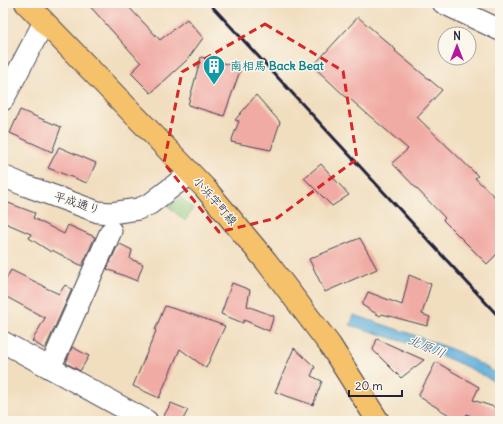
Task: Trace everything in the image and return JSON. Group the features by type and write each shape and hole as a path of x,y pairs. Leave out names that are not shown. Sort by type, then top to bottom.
{"main road":[{"name":"小浜字町線","path":"26,3 205,188 266,261 330,345 378,421"}],"street":[{"path":"443,3 500,30"},
{"path":"3,100 44,22"},
{"name":"平成通り","path":"3,177 98,212 111,213 138,209 150,204 191,174"},
{"path":"50,368 111,231"},
{"path":"3,342 147,421"}],"highlighted area":[{"path":"265,24 343,71 357,159 277,218 219,232 164,163 182,72"}],"green space":[{"path":"181,198 193,208 185,221 168,206"}],"water":[{"name":"北原川","path":"354,315 459,352 500,375 500,385 446,357 408,343 350,325"}],"building":[{"path":"87,3 125,3 160,40 187,19 203,38 187,60 151,93 131,73 141,63"},
{"path":"358,17 396,50 395,51 442,90 417,117 478,176 475,178 500,202 500,251 487,264 443,220 445,218 392,163 408,149 350,99 349,100 313,66"},
{"name":"南相馬 Back Beat","path":"201,57 241,68 224,116 188,105"},
{"path":"256,95 280,122 271,150 231,142 239,121 235,120"},
{"path":"20,110 61,127 52,152 10,133"},
{"path":"59,147 96,163 87,183 48,168"},
{"path":"321,164 349,195 332,206 304,178"},
{"path":"3,201 35,213 33,218 64,234 68,225 95,237 82,266 52,250 51,252 29,238 31,234 3,222"},
{"path":"360,238 377,269 325,292 309,259"},
{"path":"120,244 132,250 130,259 143,264 137,281 107,269 117,247"},
{"path":"11,270 59,294 65,285 72,289 45,349 32,341 45,318 3,295 3,285"},
{"path":"409,275 431,284 422,314 430,317 427,326 382,314 380,316 362,305 368,292 402,305"},
{"path":"232,283 250,290 247,306 274,316 269,331 244,320 243,323 221,314"},
{"path":"165,306 225,326 206,368 180,349 159,398 133,386"},
{"path":"377,339 424,360 401,378 373,350"},
{"path":"72,347 89,356 80,371 66,363"},
{"path":"294,348 315,367 311,376 322,381 313,405 275,392"},
{"path":"436,362 479,387 473,400 500,409 500,421 480,421 467,414 464,421 459,421 418,396"},
{"path":"171,403 188,410 182,421 161,421"}],"railway":[{"path":"209,3 500,318"}],"place":[{"name":"南相馬 Back Beat","path":"214,86"}]}
